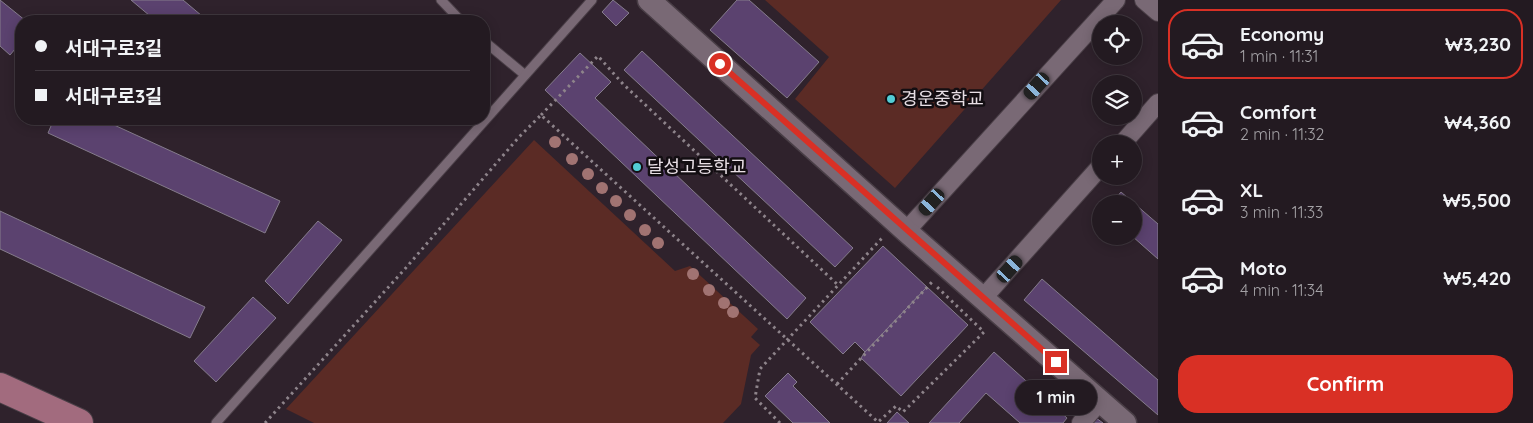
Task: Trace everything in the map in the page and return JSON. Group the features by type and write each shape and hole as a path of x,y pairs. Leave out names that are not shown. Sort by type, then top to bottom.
{"main road":[{"path":"0,387 79,423"}],"street":[{"path":"649,0 898,237 983,298 1125,423"},
{"path":"898,237 1116,0"},
{"path":"1144,0 1158,12"},
{"path":"1130,135 1158,103"},
{"path":"983,298 1092,176"},
{"path":"1081,423 1100,401"}],"lane":[{"path":"441,0 455,15"},
{"path":"490,114 592,0"},
{"path":"490,46 525,75"},
{"path":"216,423 481,125"}],"path":[{"path":"265,423 404,270 519,137 598,56 623,84 838,285"},
{"path":"541,115 878,422 896,406 903,412 984,332 925,275"},
{"path":"780,423 755,398 760,369 883,237 898,237"},
{"path":"837,384 932,282"}],"shaded area":[{"name":"경운중학교","path":"765,0 1061,0 895,188 795,99 829,57"},
{"path":"534,140 675,271 690,266 758,329 751,337 760,345 751,355 741,404 723,423 314,423 286,409"}],"building":[{"path":"0,0 19,15 15,15 15,49 10,55 0,46"},
{"path":"131,0 183,0 201,15 149,15"},
{"path":"613,0 629,13 616,26 602,12"},
{"path":"737,0 749,0 819,62 787,98 710,30"},
{"path":"642,51 853,248 835,267 624,70"},
{"path":"580,53 611,82 595,98 806,298 787,319 545,90"},
{"path":"51,125 114,125 280,201 265,233 48,133"},
{"path":"1142,210 1158,224 1158,259 1142,245"},
{"path":"0,211 205,307 190,338 0,249"},
{"path":"318,221 342,240 288,304 265,281"},
{"path":"883,246 927,287 865,352 855,342 843,354 810,322"},
{"path":"1042,279 1158,380 1158,415 1024,300"},
{"path":"927,287 968,325 901,396 861,358"},
{"path":"253,297 276,318 216,382 194,361"},
{"path":"994,352 1067,418 1063,423 1020,423 986,393 959,423 929,423"},
{"path":"788,373 797,382 793,386 830,423 793,423 765,396"},
{"path":"897,412 909,423 887,423"},
{"path":"1096,418 1103,423 1091,423"}],"place":[{"name":"경운중학교","path":"891,99"},
{"name":"달성고등학교","path":"637,167"}],"route":[{"path":"720,64 1056,362"}]}
